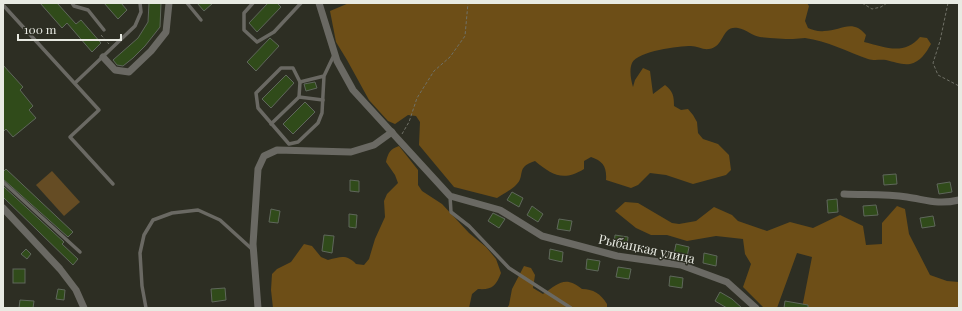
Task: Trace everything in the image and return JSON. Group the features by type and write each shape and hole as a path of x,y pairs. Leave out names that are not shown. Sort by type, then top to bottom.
{"street":[{"path":"103,57 115,70 129,72 151,51 166,32 169,3"},
{"path":"318,3 334,54 353,90 450,196"},
{"path":"258,308 253,251 258,169 264,156 277,150 351,152 374,145 392,132"},
{"path":"844,194 906,197 928,202 949,202 959,200"},
{"name":"Рыбацкая улица","path":"450,196 500,210 542,236 616,256 681,265 727,282 756,308"},
{"path":"3,208 60,269 76,290 84,308"}],"lane":[{"path":"72,3 74,6 88,10 104,30"},
{"path":"74,83 134,26 141,12 140,3"},
{"path":"187,3 201,20"},
{"path":"253,3 244,13 244,30 257,42 274,32 301,3"},
{"path":"3,5 99,110 70,137 113,184"},
{"path":"271,124 299,97 300,82 293,68 281,68 256,93 258,108 271,124 289,144 298,142 318,123 322,113 324,76 334,54"},
{"path":"300,82 324,76"},
{"path":"299,97 323,100"},
{"path":"3,182 80,252"},
{"path":"450,196 451,212 469,226 509,268 571,308"},
{"path":"146,308 142,286 140,252 144,235 153,220 172,213 198,210 220,220 253,251"}],"path":[{"path":"399,140 409,122 417,98 434,71 450,57 465,36 468,3"},
{"path":"862,3 872,9 887,3"},
{"path":"948,3 940,41 933,63 938,75 959,86"}],"shaded area":[{"path":"349,3 807,3 809,6 805,21 808,28 822,31 851,26 856,27 866,35 864,42 887,48 901,48 907,46 914,43 920,37 927,38 931,44 920,59 914,63 904,64 886,60 868,59 813,39 760,37 738,28 733,28 726,33 718,44 709,49 685,46 650,52 642,55 632,63 630,72 633,87 635,80 643,68 650,71 653,94 665,85 668,87 674,99 674,106 681,110 688,109 697,122 698,133 703,139 718,144 729,155 731,170 726,175 693,184 666,175 650,173 638,185 631,188 606,180 605,168 599,160 591,157 584,161 584,169 577,173 564,176 552,173 535,161 525,166 519,182 516,185 497,198 454,187 419,145 420,122 416,116 408,115 395,124 388,121 369,100 336,42 330,11"},
{"path":"399,146 418,170 418,185 422,191 442,204 469,233 486,247 496,259 501,273 495,284 487,289 478,289 472,294 469,308 273,308 271,290 272,274 277,269 291,262 304,244 312,246 321,257 328,260 343,257 356,264 364,265 369,259 375,239 385,217 384,201 387,194 398,183 395,175 386,162 391,150"},
{"path":"52,171 80,202 64,216 36,185"},
{"path":"625,202 638,203 672,223 679,224 696,221 714,207 732,215 738,221 767,231 790,222 813,228 840,215 863,226 866,245 882,244 882,223 897,206 905,209 909,234 930,275 947,281 959,282 959,308 802,308 812,257 797,253 777,308 763,307 743,287 751,264 745,254 743,239 716,236 687,241 667,235 651,235 636,228 615,211"},
{"path":"524,266 531,268 535,275 533,288 543,294 557,284 562,282 571,282 582,289 590,290 599,295 605,300 607,308 507,308 512,289"}],"building":[{"path":"40,3 57,3 76,24 81,20 101,43 92,52 67,23 62,28"},
{"path":"104,3 121,3 127,10 118,19"},
{"path":"149,3 161,3 160,27 133,58 123,66 117,65 113,60 138,38 148,22"},
{"path":"197,3 213,3 204,11"},
{"path":"268,3 277,3 281,7 257,32 249,23"},
{"path":"270,38 279,46 256,71 247,62"},
{"path":"3,65 23,87 20,90 33,106 29,110 36,118 13,137 6,129 3,132"},
{"path":"286,75 294,83 271,108 262,99"},
{"path":"315,82 317,88 306,91 304,84"},
{"path":"305,102 315,112 293,134 283,124"},
{"path":"6,169 73,232 68,237 3,179 3,172"},
{"path":"896,174 897,184 884,185 883,175"},
{"path":"350,180 359,181 359,192 350,191"},
{"path":"950,182 952,192 939,194 937,184"},
{"path":"3,186 64,242 62,244 78,259 73,265 3,197"},
{"path":"512,192 523,198 519,207 507,200"},
{"path":"837,199 838,212 828,213 827,200"},
{"path":"876,205 878,215 864,216 863,206"},
{"path":"532,206 543,214 538,222 527,215"},
{"path":"271,209 280,211 278,223 269,222"},
{"path":"493,213 505,219 499,228 488,221"},
{"path":"349,214 357,215 356,228 349,227"},
{"path":"933,216 935,226 922,228 920,218"},
{"path":"559,219 572,221 570,231 557,229"},
{"path":"324,235 334,236 332,253 322,251"},
{"path":"615,235 628,237 627,247 614,245"},
{"path":"676,244 689,247 687,257 674,254"},
{"path":"26,249 31,254 27,259 21,254"},
{"path":"550,249 563,252 562,262 549,259"},
{"path":"704,253 717,256 716,266 703,263"},
{"path":"587,259 600,261 598,271 586,269"},
{"path":"618,267 631,269 629,279 616,277"},
{"path":"13,269 25,269 25,283 13,283"},
{"path":"670,276 683,278 682,288 669,286"},
{"path":"225,288 226,300 212,302 211,289"},
{"path":"58,289 65,290 64,300 56,299"},
{"path":"720,292 732,299 742,308 727,308 715,301"},
{"path":"20,300 34,301 33,308 19,308"},
{"path":"785,301 808,305 808,308 784,308"}]}
